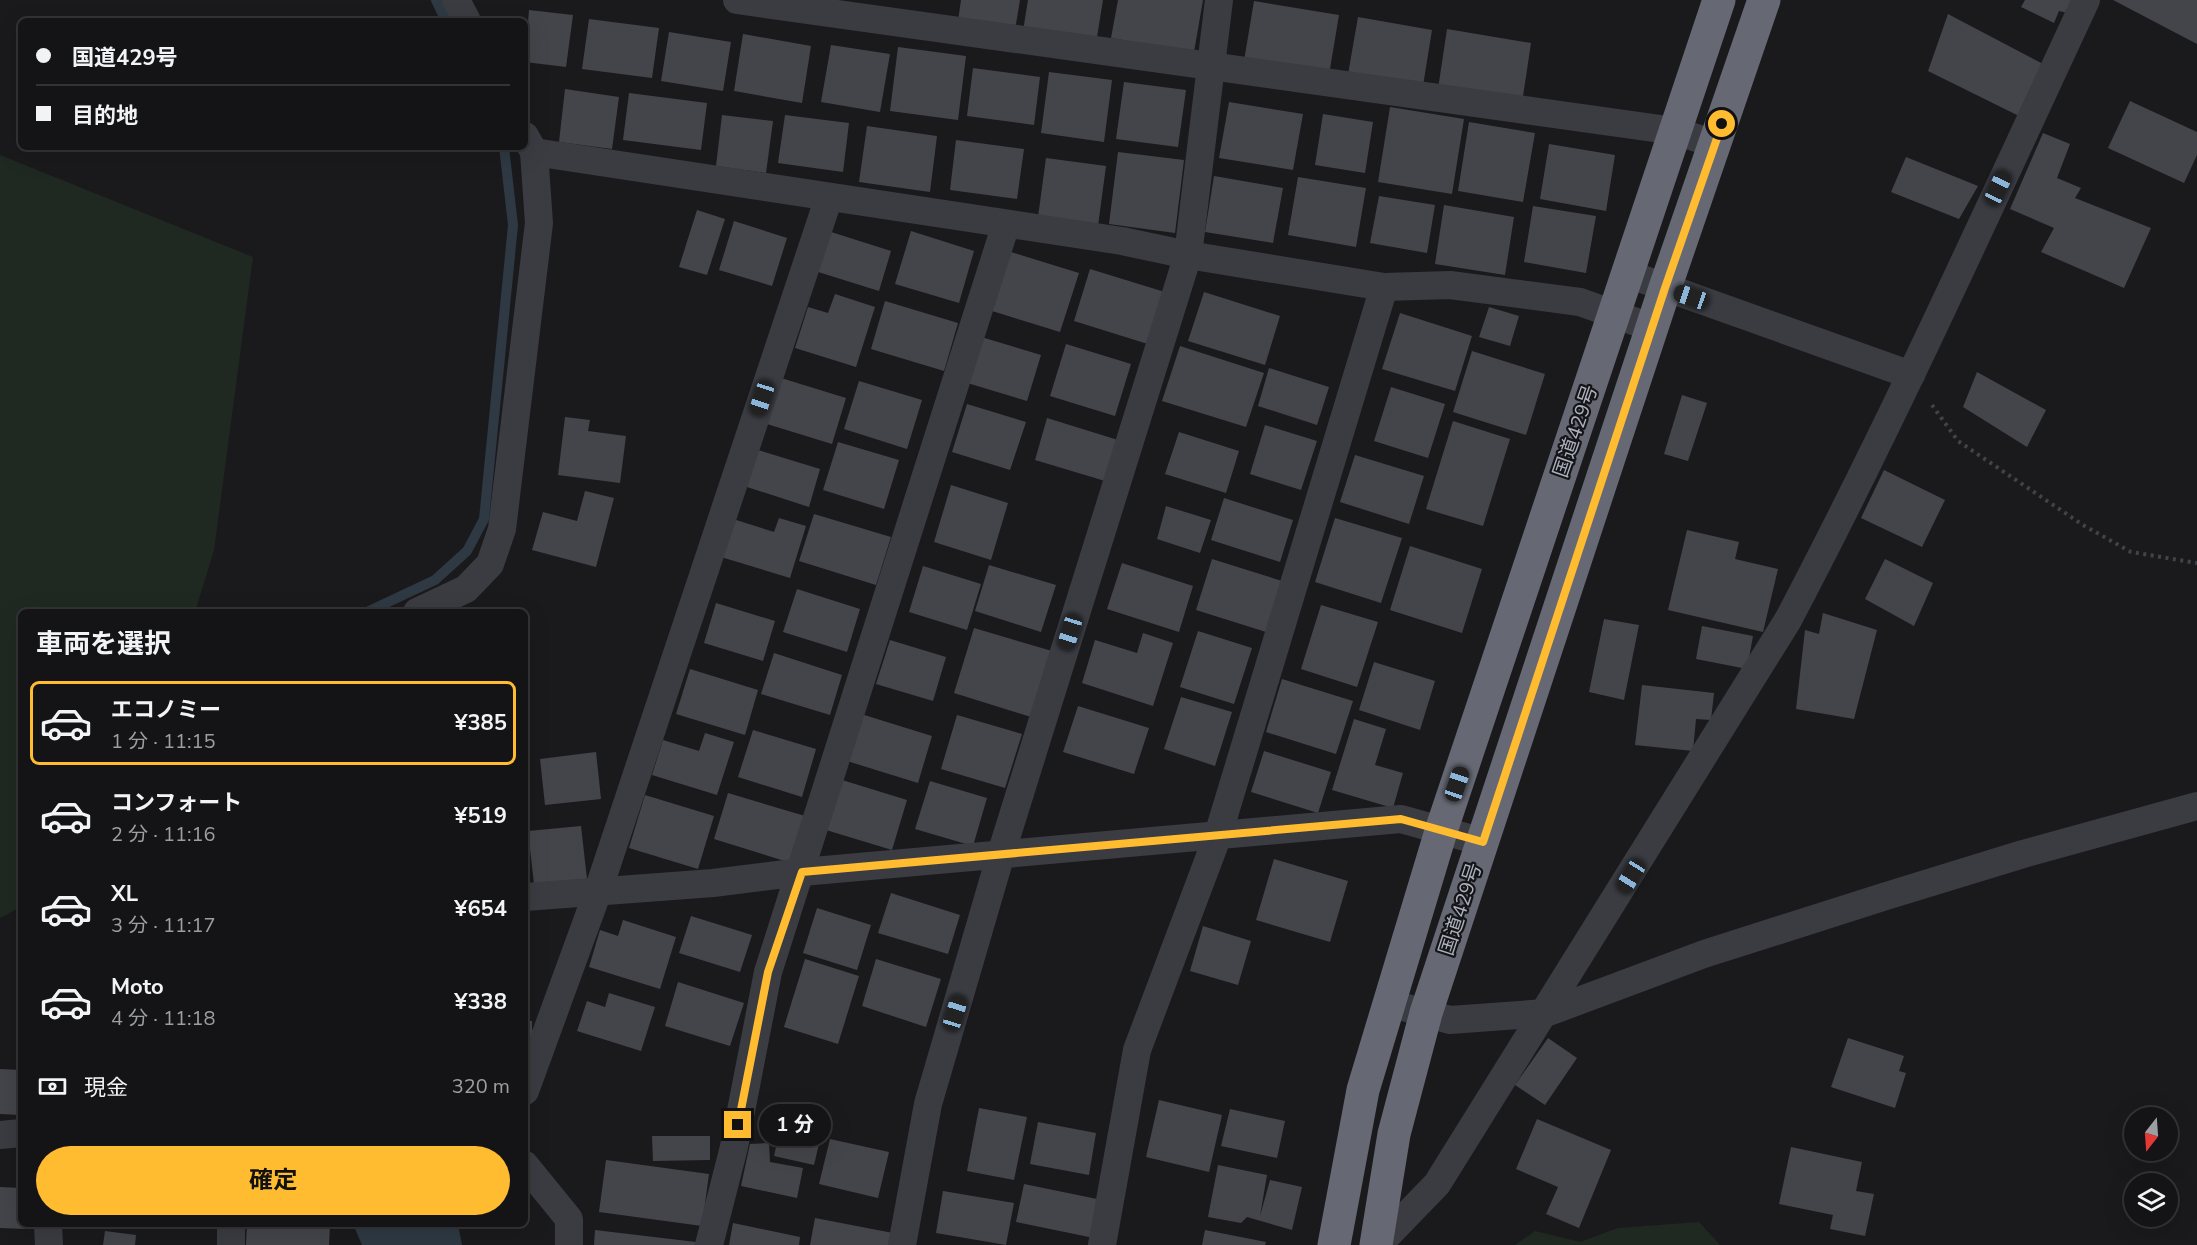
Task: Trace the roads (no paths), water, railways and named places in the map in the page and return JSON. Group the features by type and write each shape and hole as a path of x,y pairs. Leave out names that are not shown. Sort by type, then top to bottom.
{"highway":[{"name":"国道429号","path":"1334,1245 1363,1090 1442,828 1719,0"},
{"name":"国道429号","path":"1377,1245 1394,1134 1426,1013 1665,288 1764,0"}],"street":[{"path":"456,0 465,18"},
{"path":"737,0 1675,131 1715,144"},
{"path":"902,1245 928,1104 1001,854 1188,255 1219,0"},
{"path":"1377,1245 1437,1184 1546,1013 1788,620 1839,524 1911,375 2086,0"},
{"path":"423,609 466,589 490,564 502,529 538,223 529,144 829,197 1122,241 1188,255 1384,287 1450,285 1580,302 1653,328"},
{"path":"528,1083 598,891 829,197"},
{"path":"709,1245 734,1147 768,972 802,872 1006,224"},
{"path":"1628,274 1911,375"},
{"path":"1102,1245 1137,1050 1218,835 1384,287"},
{"path":"1389,1003 1450,1020 1546,1013 1704,954 1883,897 2023,854 2197,806"},
{"path":"528,897 714,883 802,872 1401,819 1442,828 1483,842"},
{"path":"0,1135 18,1133"},
{"path":"528,1169 569,1219 569,1245"},
{"path":"48,1227 49,1245"},
{"path":"231,1227 231,1245"}],"waterway":[{"path":"436,0 445,18"},
{"path":"373,609 435,580 467,551 484,519 513,225 504,150"}]}
